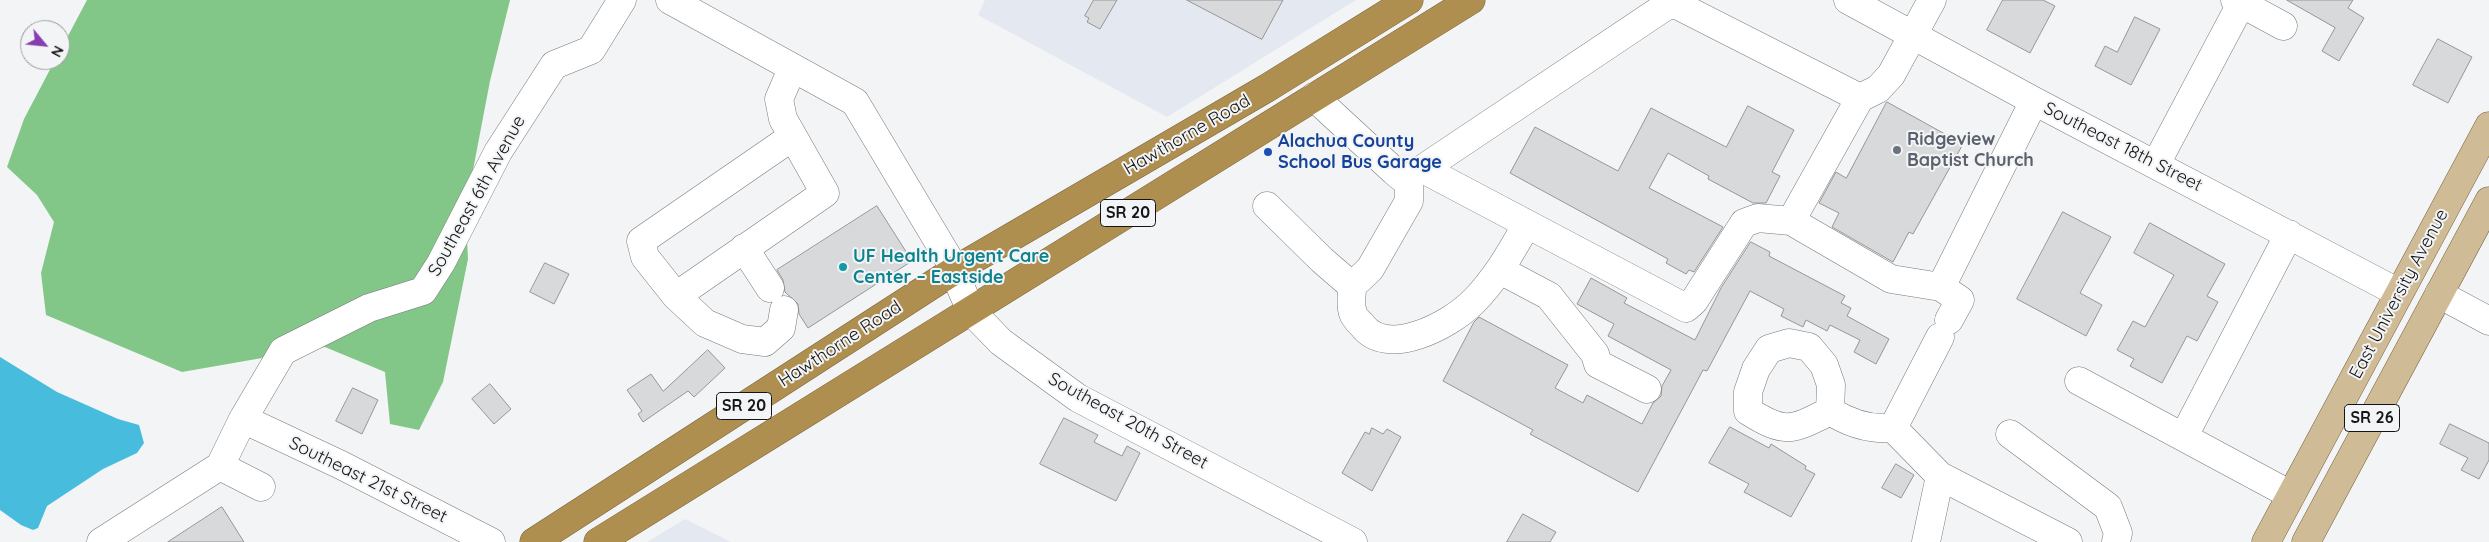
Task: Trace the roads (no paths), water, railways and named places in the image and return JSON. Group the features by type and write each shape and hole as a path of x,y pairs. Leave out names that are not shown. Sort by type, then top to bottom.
{"highway":[{"name":"Hawthorne Road","path":"534,542 954,270 1267,88 1409,0"},
{"name":"Hawthorne Road","path":"598,542 1471,0"}],"main road":[{"name":"East University Avenue","path":"2266,542 2489,126"},
{"name":"East University Avenue","path":"2306,542 2489,201"},
{"path":"2400,293 2439,294"}],"street":[{"name":"Southeast 6th Avenue","path":"220,466 243,419 283,351 369,308 423,291 441,263 498,152 554,65 591,50 622,0"},
{"name":"Southeast 20th Street","path":"670,0 792,69 855,102 954,270 971,311 1001,342 1078,398 1353,542"},
{"name":"Southeast 18th Street","path":"1848,0 2034,101 2400,293"},
{"path":"1791,221 1860,98 1878,89 1891,76 1932,0"},
{"path":"2156,164 2240,1 2283,26"},
{"path":"1314,97 1400,177 1416,174 1669,4 1679,6 1860,98"},
{"path":"676,296 825,192 783,118 779,99 792,69"},
{"path":"1941,287 2034,101"},
{"path":"744,248 777,299 781,328 765,342 742,339 705,323 676,296 645,257 641,241 792,136"},
{"path":"1416,174 1527,224 1686,308 1694,301 1744,223 1758,218 1791,221 1890,279 1941,287 1960,300 1892,428"},
{"path":"1352,286 1370,268 1409,201 1416,174"},
{"path":"1267,206 1322,260 1352,286 1353,313 1366,331 1382,339 1402,339 1427,332 1472,304 1500,270 1527,224"},
{"path":"2184,436 2289,234"},
{"path":"1500,270 1549,296 1595,354 1598,364 1647,389"},
{"path":"2439,294 2489,321"},
{"path":"2079,381 2184,436 2291,496"},
{"path":"1830,411 1847,422 1880,429 1892,428 1940,476 2068,542"},
{"name":"Southeast 21st Street","path":"243,419 341,465 491,542"},
{"path":"2010,434 2108,507 2118,533 2116,542"},
{"path":"101,542 220,466 261,487"},
{"path":"1926,542 1940,476"}],"water":[{"path":"0,357 57,392 118,419 139,425 144,443 137,453 103,469 47,506 38,528 33,530 21,525 0,510"}],"place":[{"name":"Ridgeview Baptist Church","path":"1897,150"},
{"name":"Alachua County School Bus Garage","path":"1268,152"},
{"name":"UF Health Urgent Care Center – Eastside","path":"843,267"}]}
